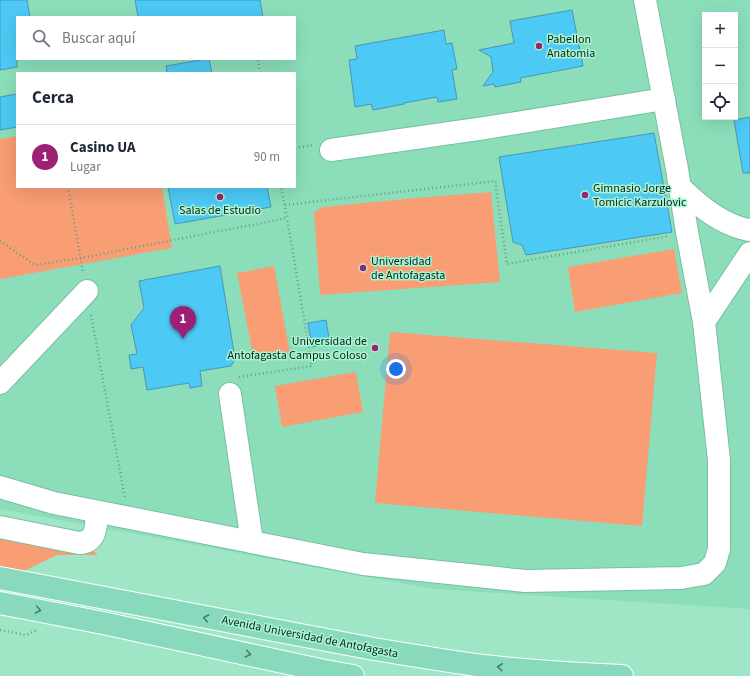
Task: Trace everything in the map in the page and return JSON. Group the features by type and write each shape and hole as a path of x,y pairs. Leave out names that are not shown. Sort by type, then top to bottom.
{"main road":[{"name":"Avenida Universidad de Antofagasta","path":"0,578 374,650 418,657 483,666 622,676"},
{"path":"0,603 103,623 353,676"}],"lane":[{"path":"0,487 54,503 363,564 525,581 681,578 704,574 715,563 718,549 719,460 704,322 645,0"},
{"path":"325,147 485,128 664,100"},
{"path":"679,186 693,200 713,215 735,226 750,230"},
{"path":"704,322 750,253"},
{"path":"0,383 87,291"},
{"path":"230,394 252,542"},
{"path":"0,527 84,543 92,537 95,532 97,512"}],"path":[{"path":"258,60 260,72"},
{"path":"296,148 325,147"},
{"path":"285,205 495,181 507,264 687,232"},
{"path":"68,188 129,518"},
{"path":"230,394 227,379 312,366 282,188"},
{"path":"0,241 35,265 81,258 287,218"},
{"path":"0,630 26,635 39,629"}],"shaded area":[{"name":"Universidad de Antofagasta Campus Coloso","path":"0,0 750,0 750,609 433,589 0,509"},
{"path":"16,136 16,188 162,188 172,248 0,279 0,139"},
{"path":"491,192 500,282 320,295 314,212 323,207"},
{"path":"674,249 682,293 575,312 568,267"},
{"path":"274,266 290,353 254,360 237,273"},
{"path":"390,332 657,353 642,526 375,503"},
{"path":"356,372 363,412 282,427 275,386"},
{"path":"0,534 93,551 98,555 57,555 24,571 0,566"}],"building":[{"path":"0,0 27,0 30,16 16,16 17,67 0,70"},
{"path":"135,0 260,0 263,16 138,16"},
{"name":"Pabellon Anatomia","path":"572,10 583,66 520,78 521,82 495,87 494,84 483,86 493,72 491,57 479,50 514,43 510,21"},
{"path":"444,30 446,44 452,43 457,69 452,70 457,99 438,102 437,97 373,110 371,104 355,107 349,60 357,59 355,46"},
{"path":"200,60 209,60 212,72 167,72 166,66"},
{"path":"16,94 16,127 0,130 0,97"},
{"path":"750,117 750,173 743,173 734,120"},
{"name":"Gimnasio Jorge Tomicic Karzulovic","path":"654,133 672,232 526,255 522,245 513,242 499,157"},
{"name":"Salas de Estudio","path":"168,188 267,188 271,207 175,224"},
{"path":"220,266 235,359 231,366 200,371 202,386 190,388 189,383 147,390 143,367 131,369 129,355 137,354 131,325 144,308 139,281"},
{"path":"326,320 330,344 312,347 308,323"}],"place":[{"name":"Pabellon Anatomia","path":"539,46"},
{"name":"Gimnasio Jorge Tomicic Karzulovic","path":"585,195"},
{"name":"Salas de Estudio","path":"220,197"},
{"name":"Universidad de Antofagasta","path":"363,268"},
{"name":"Casino UA","path":"183,339"},
{"name":"Universidad de Antofagasta Campus Coloso","path":"375,348"}]}
